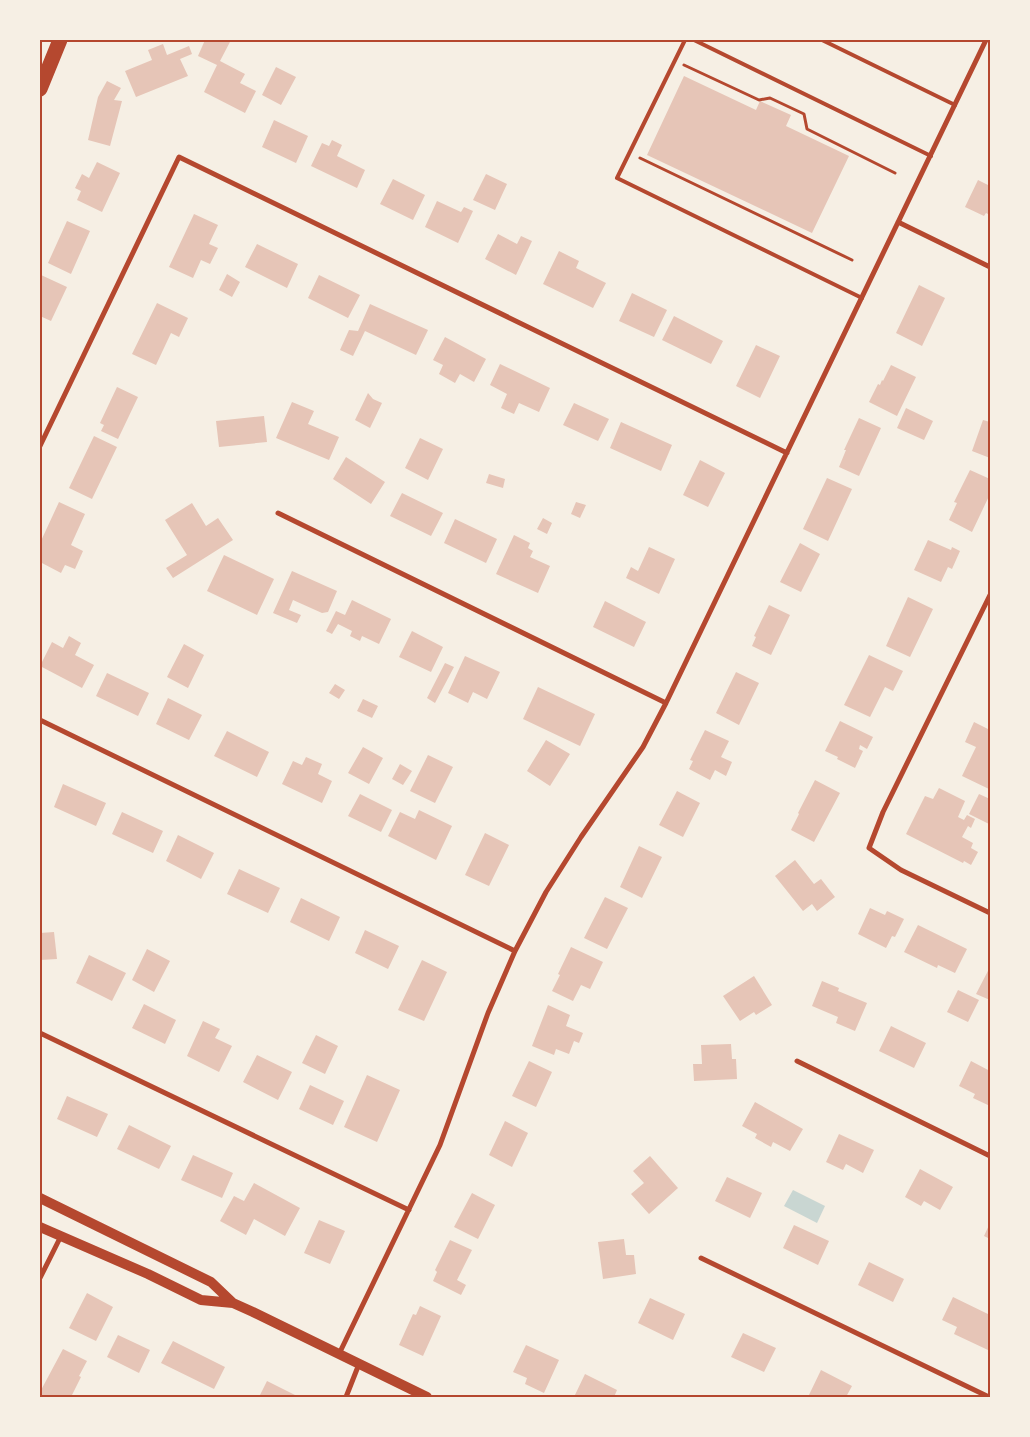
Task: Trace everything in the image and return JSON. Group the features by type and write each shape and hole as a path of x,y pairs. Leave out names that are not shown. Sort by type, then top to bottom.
{"highway":[{"path":"40,89 60,40"}],"main road":[{"path":"40,1198 211,1282 233,1303 427,1397"},
{"path":"40,1227 148,1274 202,1300 233,1303"}],"street":[{"path":"339,1354 440,1145 488,1013 515,951 546,892 643,747 666,703 986,40"},
{"path":"40,446 179,156 787,453"},
{"path":"898,222 990,267"},
{"path":"278,512 666,703"},
{"path":"990,595 884,812 869,848 901,870 990,912"},
{"path":"40,720 515,951"},
{"path":"40,1033 409,1210"},
{"path":"797,1062 990,1156"},
{"path":"40,1278 61,1236"},
{"path":"701,1258 989,1397"},
{"path":"346,1397 360,1364"}],"lane":[{"path":"684,40 617,178 862,298"},
{"path":"694,40 931,156"},
{"path":"822,40 955,105"}],"path":[{"path":"680,73 684,64 759,100 770,98 804,114 807,129 895,173"},
{"path":"643,150 639,158 852,260"}],"shaded area":[{"path":"793,1190 825,1206 817,1223 784,1206"}],"building":[{"path":"205,40 231,40 220,61 245,74 240,83 256,91 245,113 204,92 217,65 198,56"},
{"path":"163,44 167,55 189,46 192,54 180,59 188,76 136,97 125,71 152,60 148,50"},
{"path":"276,67 296,77 281,105 262,95"},
{"path":"684,76 756,110 760,101 791,115 786,126 849,156 812,233 647,155"},
{"path":"107,81 121,88 114,100 122,101 110,146 88,140 98,97"},
{"path":"274,120 308,136 296,163 262,147"},
{"path":"332,140 342,145 337,156 365,170 357,188 311,166 322,143 329,146"},
{"path":"97,162 120,173 102,212 77,200 81,191 75,188 82,174 89,178"},
{"path":"486,174 507,184 495,210 473,200"},
{"path":"393,179 425,195 413,220 380,204"},
{"path":"978,180 990,186 990,215 986,213 984,216 965,207"},
{"path":"437,201 461,212 464,207 473,211 458,243 425,227"},
{"path":"194,214 218,225 209,244 218,248 210,264 201,260 193,278 169,267"},
{"path":"67,221 90,231 71,274 48,263"},
{"path":"498,234 517,244 521,236 532,241 516,275 485,259"},
{"path":"257,244 298,264 287,288 245,267"},
{"path":"559,251 579,261 576,268 606,283 593,308 543,284"},
{"path":"227,274 240,282 232,297 219,290"},
{"path":"41,275 67,287 51,321 40,316"},
{"path":"319,275 360,295 348,318 308,298"},
{"path":"919,285 945,298 922,346 896,333"},
{"path":"632,293 667,310 654,337 619,321"},
{"path":"157,303 188,318 179,337 171,333 156,365 132,354"},
{"path":"370,304 428,330 416,355 365,331 353,356 340,350 349,330 358,331"},
{"path":"674,316 723,341 711,364 662,340"},
{"path":"445,337 486,359 474,382 460,374 455,383 439,374 443,365 433,360"},
{"path":"756,345 780,356 760,398 736,386"},
{"path":"500,364 550,388 539,412 519,403 514,414 501,408 507,394 490,385"},
{"path":"891,365 916,377 897,416 869,402"},
{"path":"117,387 138,397 118,439 101,431 104,425 100,423"},
{"path":"368,393 373,399 382,403 370,428 355,420"},
{"path":"292,402 314,411 308,424 339,437 329,460 276,438"},
{"path":"574,403 609,419 598,441 563,425"},
{"path":"906,408 933,421 924,440 897,428"},
{"path":"264,416 267,442 219,447 216,421"},
{"path":"859,418 881,428 859,476 839,467 846,450 844,450"},
{"path":"983,420 990,422 990,458 972,451"},
{"path":"621,422 672,445 661,471 610,448"},
{"path":"94,436 117,447 92,499 69,488"},
{"path":"420,438 443,449 428,480 405,468"},
{"path":"346,457 385,482 371,504 333,479"},
{"path":"700,460 725,473 708,507 683,495"},
{"path":"970,470 990,479 990,494 972,532 949,520 957,503 954,502"},
{"path":"489,474 505,479 503,488 486,483"},
{"path":"827,478 852,489 828,541 803,529"},
{"path":"402,493 443,513 431,536 390,516"},
{"path":"59,502 85,514 71,545 83,551 75,569 65,565 61,573 40,562 40,543"},
{"path":"576,502 586,505 580,518 571,514"},
{"path":"192,503 206,526 218,518 233,540 173,578 166,568 187,555 165,520"},
{"path":"543,518 552,523 547,534 537,529"},
{"path":"455,519 497,539 486,563 444,543"},
{"path":"514,535 530,543 528,548 533,551 530,557 550,566 538,593 496,574"},
{"path":"928,540 951,550 952,547 960,551 952,569 948,567 941,582 914,570"},
{"path":"800,543 820,554 801,592 780,582"},
{"path":"649,547 675,559 659,594 626,578 631,567 638,571"},
{"path":"224,555 274,579 257,615 207,591"},
{"path":"292,571 337,591 328,612 322,613 293,600 289,610 301,615 297,623 273,613"},
{"path":"908,597 933,609 910,657 886,646"},
{"path":"352,600 391,619 379,644 362,636 360,641 350,636 352,631 338,624 332,634 326,631 336,611 345,615"},
{"path":"605,601 646,622 634,647 593,627"},
{"path":"769,605 790,615 771,655 752,646 756,637 754,636"},
{"path":"412,631 443,647 431,672 399,657"},
{"path":"69,636 81,643 75,655 94,665 82,688 40,666 52,642 63,648"},
{"path":"184,644 204,655 188,688 167,677"},
{"path":"869,655 903,671 893,691 885,687 870,717 844,705"},
{"path":"465,656 500,672 487,699 473,692 468,703 448,693"},
{"path":"445,663 454,667 435,703 427,698"},
{"path":"736,672 759,683 739,725 716,713"},
{"path":"107,673 149,693 138,716 96,696"},
{"path":"335,684 345,690 339,699 329,693"},
{"path":"538,687 595,714 580,746 523,719"},
{"path":"168,698 202,715 189,740 156,724"},
{"path":"363,699 378,706 372,718 357,711"},
{"path":"840,721 873,737 867,749 860,745 859,749 863,751 855,768 825,751"},
{"path":"974,722 990,730 989,789 962,776 976,747 965,742"},
{"path":"705,730 729,741 721,757 732,762 726,776 715,770 710,780 689,769 693,761 690,760"},
{"path":"227,731 269,752 257,777 214,756"},
{"path":"546,740 570,754 550,786 527,771"},
{"path":"363,747 383,758 369,784 348,773"},
{"path":"428,755 453,767 435,803 410,791"},
{"path":"306,757 322,764 318,774 332,781 322,803 282,784 293,761 302,765"},
{"path":"400,764 412,771 403,785 392,779"},
{"path":"815,780 840,793 814,842 791,830"},
{"path":"63,784 106,803 96,826 54,807"},
{"path":"939,788 965,801 958,817 964,820 967,815 975,819 971,828 968,826 962,837 973,843 971,848 978,852 971,865 964,861 963,863 906,834 925,796 933,799"},
{"path":"677,791 700,803 683,837 659,825"},
{"path":"360,794 392,810 381,832 348,816"},
{"path":"979,794 990,799 989,824 969,814"},
{"path":"419,810 452,826 436,860 388,836 400,812 415,819"},
{"path":"122,812 163,831 153,853 112,834"},
{"path":"485,833 509,845 489,886 465,875"},
{"path":"178,835 214,853 201,879 166,861"},
{"path":"639,846 662,857 642,898 620,887"},
{"path":"795,860 814,884 821,879 835,897 817,911 812,904 803,911 775,876"},
{"path":"239,869 280,888 268,913 227,894"},
{"path":"605,897 628,908 607,949 584,938"},
{"path":"301,898 340,917 329,941 290,922"},
{"path":"870,908 885,915 887,911 904,919 895,937 892,936 886,948 858,934"},
{"path":"918,925 967,949 955,973 938,965 937,968 904,952"},
{"path":"365,930 399,946 388,969 355,953"},
{"path":"54,932 57,959 40,960 40,933"},
{"path":"571,947 603,962 590,989 581,985 573,1001 552,991"},
{"path":"147,949 170,961 154,992 132,980"},
{"path":"89,955 126,973 112,1001 76,983"},
{"path":"422,960 447,972 424,1021 398,1010"},
{"path":"990,967 990,1000 976,994"},
{"path":"754,976 772,1005 756,1015 754,1012 740,1021 723,996"},
{"path":"822,981 839,988 838,991 867,1003 855,1031 836,1023 838,1017 812,1006"},
{"path":"958,990 979,1000 968,1022 947,1012"},
{"path":"144,1004 176,1020 165,1044 132,1028"},
{"path":"548,1005 570,1015 566,1026 583,1033 579,1043 574,1041 569,1054 556,1049 554,1055 532,1046"},
{"path":"203,1021 220,1029 215,1038 232,1046 219,1072 187,1056"},
{"path":"891,1026 926,1043 914,1068 879,1051"},
{"path":"316,1035 338,1046 325,1074 302,1063"},
{"path":"731,1044 732,1059 736,1059 737,1079 694,1081 693,1064 702,1064 701,1045"},
{"path":"257,1055 292,1072 278,1100 243,1082"},
{"path":"529,1061 552,1072 536,1107 512,1096"},
{"path":"971,1061 990,1071 990,1106 973,1098 975,1094 959,1086"},
{"path":"367,1075 400,1090 377,1142 344,1127"},
{"path":"310,1085 344,1101 333,1125 299,1109"},
{"path":"67,1096 108,1114 97,1137 57,1119"},
{"path":"755,1102 803,1129 790,1151 773,1142 771,1147 755,1138 757,1134 742,1126"},
{"path":"505,1121 528,1133 512,1167 489,1155"},
{"path":"129,1125 171,1146 159,1169 117,1149"},
{"path":"839,1134 874,1150 863,1173 846,1164 843,1170 826,1162"},
{"path":"193,1155 233,1173 222,1198 181,1180"},
{"path":"650,1156 678,1188 649,1214 631,1194 644,1183 633,1171"},
{"path":"920,1169 953,1187 940,1210 924,1201 921,1206 905,1197"},
{"path":"727,1177 762,1193 750,1218 715,1201"},
{"path":"254,1183 300,1208 285,1236 254,1219 246,1235 220,1221 234,1196 244,1201"},
{"path":"472,1193 495,1205 478,1239 454,1227"},
{"path":"319,1220 345,1231 330,1264 304,1253"},
{"path":"990,1223 990,1239 984,1236"},
{"path":"794,1225 829,1241 818,1265 783,1248"},
{"path":"624,1239 626,1255 634,1255 636,1274 603,1279 598,1242"},
{"path":"450,1240 472,1250 457,1280 466,1285 461,1295 433,1281 437,1272 435,1270"},
{"path":"869,1262 904,1279 893,1302 858,1285"},
{"path":"87,1293 113,1307 96,1341 69,1328"},
{"path":"953,1297 990,1315 990,1347 988,1350 954,1334 957,1327 942,1320"},
{"path":"650,1298 685,1314 673,1340 638,1323"},
{"path":"420,1306 441,1316 423,1356 399,1345 413,1314 416,1315"},
{"path":"743,1333 776,1348 764,1372 731,1357"},
{"path":"118,1335 150,1350 139,1373 107,1357"},
{"path":"173,1341 225,1367 214,1389 161,1363"},
{"path":"526,1345 559,1360 544,1393 525,1384 527,1378 513,1372"},
{"path":"63,1349 87,1361 79,1376 81,1377 71,1397 40,1397 40,1392"},
{"path":"821,1370 852,1386 846,1397 808,1397"},
{"path":"585,1374 617,1390 614,1397 574,1397"},
{"path":"267,1381 295,1395 294,1397 259,1397"}]}
